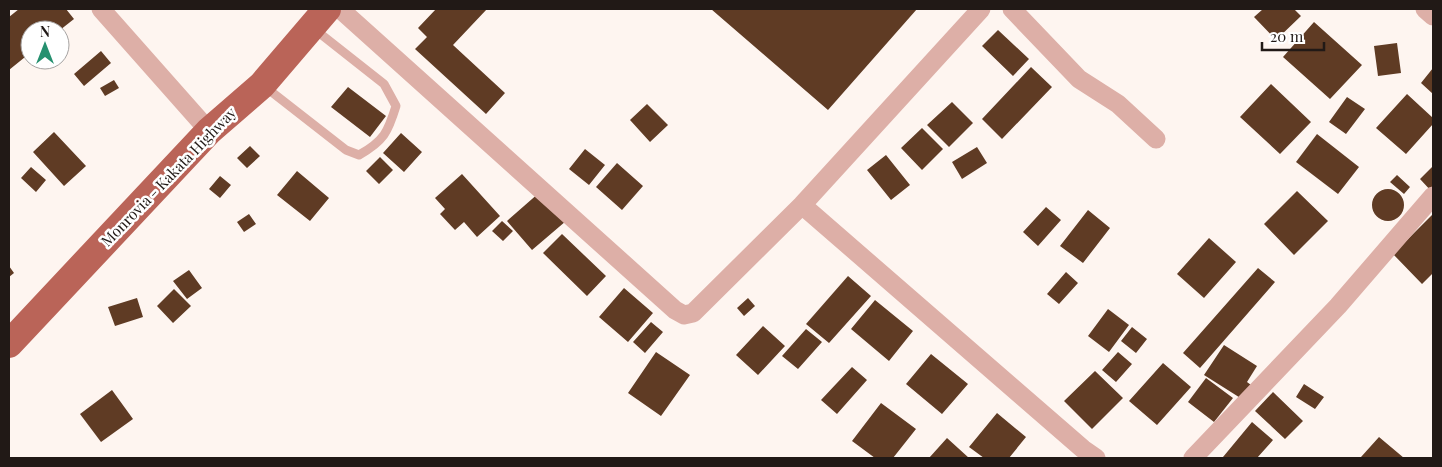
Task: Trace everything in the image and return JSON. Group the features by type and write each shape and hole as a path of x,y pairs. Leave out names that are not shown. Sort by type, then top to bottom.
{"highway":[{"name":"Monrovia - Kakata Highway","path":"11,337 209,131 262,84 319,18"}],"street":[{"path":"101,9 209,131"},
{"path":"340,9 675,310 684,314 693,313 802,205 981,9"},
{"path":"1012,9 1079,79 1118,104 1156,139"},
{"path":"1426,9 1433,16"},
{"path":"1193,458 1338,306 1433,196"},
{"path":"802,205 1083,449 1096,458"}],"lane":[{"path":"262,84 346,150 359,155 375,146 388,131 396,106 384,84 319,18"}],"building":[{"path":"19,9 66,9 74,19 70,22 70,20 20,20 20,61 9,70 9,17"},
{"path":"436,9 487,9 453,45 505,93 486,114 415,49 427,37 418,28"},
{"path":"711,9 917,9 828,110"},
{"path":"1263,9 1294,9 1301,16 1276,40 1254,17"},
{"path":"1314,22 1362,65 1330,99 1283,57"},
{"path":"998,30 1029,59 1013,76 982,46"},
{"path":"1397,43 1401,73 1378,76 1374,46"},
{"path":"101,51 111,63 84,86 74,74"},
{"path":"1031,67 1052,87 1002,139 982,119"},
{"path":"1433,68 1433,94 1421,83"},
{"path":"114,80 119,88 105,96 100,88"},
{"path":"1271,84 1311,122 1280,154 1240,117"},
{"path":"348,87 386,116 370,137 331,107"},
{"path":"1407,94 1433,118 1433,124 1406,154 1376,128"},
{"path":"1347,97 1365,109 1346,134 1329,122"},
{"path":"952,102 973,123 949,147 927,125"},
{"path":"647,104 668,125 650,142 630,120"},
{"path":"922,128 943,149 922,170 901,148"},
{"path":"54,132 86,166 64,186 33,152"},
{"path":"401,133 422,152 404,172 383,153"},
{"path":"1317,134 1359,167 1338,194 1296,162"},
{"path":"250,146 260,156 247,168 237,158"},
{"path":"977,147 987,163 962,179 952,162"},
{"path":"585,149 605,165 589,185 569,169"},
{"path":"886,155 910,185 891,200 867,170"},
{"path":"380,157 393,170 379,184 366,171"},
{"path":"617,163 643,186 622,210 596,187"},
{"path":"1433,166 1433,193 1420,179"},
{"path":"31,167 46,180 36,192 21,178"},
{"path":"297,171 329,198 310,221 277,195"},
{"path":"462,174 500,216 477,237 464,222 455,230 440,214 445,209 435,198"},
{"path":"1397,175 1410,187 1404,194 1390,182"},
{"path":"220,176 231,185 220,198 209,189"},
{"path":"1388,189 1394,190 1399,194 1403,199 1403,211 1399,216 1394,220 1388,221 1382,220 1377,216 1373,211 1372,205 1373,199 1377,194 1382,190"},
{"path":"1297,191 1328,221 1294,255 1264,224"},
{"path":"540,192 566,221 532,250 507,221"},
{"path":"1046,207 1061,220 1038,246 1023,232"},
{"path":"1088,210 1110,228 1083,263 1060,246"},
{"path":"249,214 256,224 244,232 237,222"},
{"path":"1433,214 1433,273 1422,284 1393,254"},
{"path":"502,221 513,231 503,241 492,231"},
{"path":"562,234 606,276 587,296 543,253"},
{"path":"1209,238 1236,262 1204,298 1177,274"},
{"path":"9,266 14,273 9,277"},
{"path":"1258,268 1275,282 1200,368 1183,353"},
{"path":"189,270 202,288 187,299 173,281"},
{"path":"1066,272 1078,283 1059,304 1047,294"},
{"path":"848,276 871,296 829,343 806,324"},
{"path":"624,288 653,313 628,342 599,317"},
{"path":"174,289 191,306 173,323 157,306"},
{"path":"137,298 143,317 115,326 108,307"},
{"path":"748,298 755,306 744,316 737,308"},
{"path":"875,300 913,331 889,361 851,329"},
{"path":"1108,309 1129,325 1109,352 1088,336"},
{"path":"651,322 663,332 645,353 633,342"},
{"path":"763,326 785,346 758,375 736,355"},
{"path":"1132,327 1147,339 1136,353 1121,341"},
{"path":"806,329 822,342 798,369 782,356"},
{"path":"1224,345 1257,366 1247,382 1251,385 1242,399 1204,375"},
{"path":"656,352 690,375 661,416 628,393"},
{"path":"1118,352 1132,364 1116,382 1102,370"},
{"path":"931,354 968,384 942,414 906,384"},
{"path":"1163,363 1191,387 1157,425 1129,401"},
{"path":"852,367 867,380 837,414 821,400"},
{"path":"1095,371 1123,398 1092,429 1064,401"},
{"path":"1206,378 1233,398 1214,422 1188,402"},
{"path":"1304,384 1324,397 1315,409 1296,397"},
{"path":"112,390 133,419 101,442 80,414"},
{"path":"1273,392 1303,421 1285,439 1255,411"},
{"path":"881,403 916,429 893,458 875,458 852,441"},
{"path":"997,413 1026,437 1009,458 984,458 969,447"},
{"path":"1252,422 1273,440 1257,458 1223,457"},
{"path":"1379,437 1404,458 1362,458"},
{"path":"947,438 969,458 929,458"}]}
